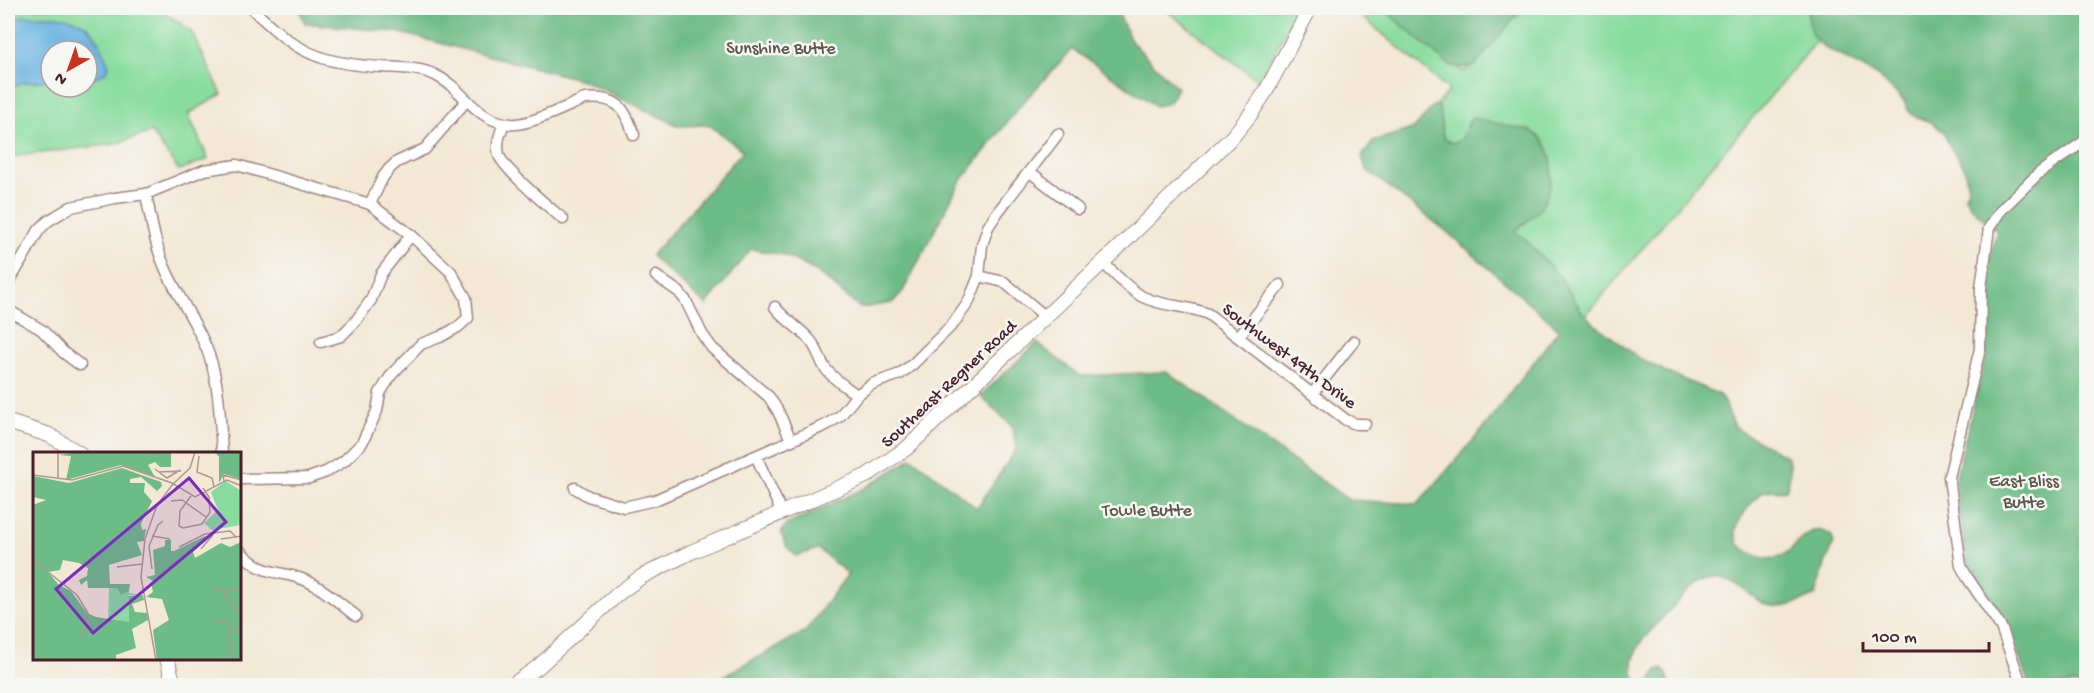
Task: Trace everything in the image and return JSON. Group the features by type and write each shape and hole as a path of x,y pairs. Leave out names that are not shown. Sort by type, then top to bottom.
{"main road":[{"name":"Southeast Regner Road","path":"510,686 538,667 619,593 641,577 691,552 866,476 894,458 1046,317 1222,148 1250,115 1266,91 1310,8"},
{"path":"8,422 49,435 78,452"},
{"path":"168,660 174,686"}],"street":[{"path":"252,8 280,35 314,57 329,62 418,70 435,75 492,120 522,124 585,99 595,98 607,100 622,108 634,135"},
{"path":"370,204 390,168 397,162 424,149 467,100"},
{"path":"504,123 498,141 500,158 563,219"},
{"path":"575,488 623,510 655,500 826,425 840,416 857,395 872,384 900,374 953,324 968,303 980,276 982,245 988,227 1058,134"},
{"path":"2022,686 2001,627 1961,566 1949,477 1980,349 1981,288 1989,228 2001,210 2039,173 2086,140"},
{"path":"8,284 32,240 48,221 71,207 146,194 204,170 237,165 370,204 411,235 451,272 466,298 468,318 459,327 421,345 392,374 380,393 377,411 362,443 344,461 309,478 242,479"},
{"path":"1029,172 1078,209"},
{"path":"146,194 155,242 198,328 211,361 219,396 222,452"},
{"path":"321,342 341,336 356,322 371,300 381,274 411,235"},
{"name":"Southwest 49th Drive","path":"1103,263 1130,289 1143,297 1195,308 1208,314 1346,420 1356,424 1365,424"},
{"path":"656,276 686,301 702,334 712,348 769,397 791,440"},
{"path":"980,276 1004,282 1046,317"},
{"path":"1239,336 1280,285"},
{"path":"775,307 783,318 809,338 830,374 857,395"},
{"path":"8,310 42,330 64,353 80,365"},
{"path":"1313,393 1354,341"},
{"path":"756,456 782,513"},
{"path":"242,553 262,569 302,579 317,586 356,616"}],"green space":[{"path":"8,8 158,8 191,31 222,94 188,114 208,159 179,170 151,132 115,144 8,157"},
{"name":"Sunshine Butte","path":"299,8 1116,8 1131,41 1177,88 1169,103 1156,106 1072,49 1019,107 959,184 903,291 892,303 860,308 816,271 784,255 751,249 706,305 651,256 743,151 709,125 679,126 582,80 397,32 305,23"},
{"path":"1163,8 1298,8 1259,81"},
{"path":"1352,8 1387,8 1464,72 1519,8 1845,8 1577,326 1379,173 1449,90"},
{"path":"1382,8 1523,8 1475,65 1456,67 1445,62"},
{"name":"East Bliss Butte","path":"1808,8 2086,8 2086,685 2029,685 2007,622 1967,564 1955,480 1986,355 1989,262 1997,231 1971,207 1965,196 1968,188 1964,166 1949,146 1944,132 1930,122 1914,116 1907,109 1904,101 1878,76 1823,47 1812,35"},
{"name":"Towle Butte","path":"1438,105 1443,136 1445,140 1453,143 1462,139 1472,118 1531,131 1540,137 1550,154 1552,175 1550,186 1539,210 1515,232 1525,239 1560,277 1582,312 1596,325 1639,358 1718,394 1725,402 1732,423 1740,431 1786,456 1790,473 1786,490 1768,490 1760,494 1751,503 1740,521 1736,537 1738,544 1757,556 1772,559 1783,555 1810,533 1819,530 1831,535 1834,543 1816,595 1800,602 1777,607 1764,604 1725,578 1716,576 1701,581 1684,595 1644,638 1636,651 1633,667 1636,679 1650,682 1657,670 1662,669 1671,685 707,685 806,631 848,574 818,549 796,556 787,547 781,533 786,525 865,488 912,458 977,508 1017,448 1012,426 980,396 1037,343 1080,376 1167,372 1349,500 1418,504 1482,430 1559,329 1446,231 1366,169 1362,156 1374,141 1415,128 1433,106"}],"water":[{"path":"23,16 68,18 86,26 97,39 39,39 39,81 20,83 8,91 8,21"},
{"path":"99,42 109,67 99,76"}]}
